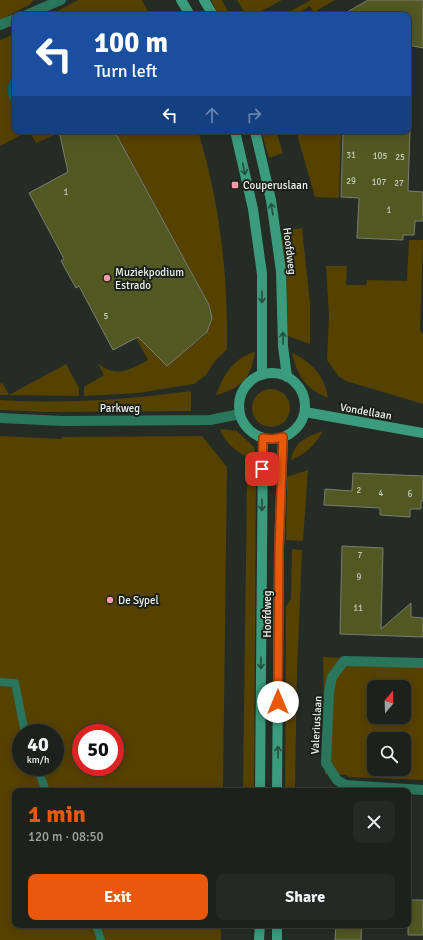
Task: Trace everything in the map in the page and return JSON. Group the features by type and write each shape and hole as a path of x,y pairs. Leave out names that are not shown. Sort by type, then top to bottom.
{"main road":[{"path":"182,0 188,12"},
{"path":"204,0 211,12"},
{"path":"236,134 252,209 262,274 262,375"},
{"name":"Hoofdweg","path":"256,134 266,173 282,271 283,346 287,377"},
{"path":"274,373 287,377 298,385 304,398 305,412 301,423 293,432 283,437 273,439 263,438 253,433 245,425 240,414 240,398 248,384 262,375 274,373"},
{"name":"Vondellaan","path":"305,412 423,433"},
{"name":"Hoofdweg","path":"277,788 279,548 283,437"},
{"name":"Hoofdweg","path":"260,788 263,438"},
{"path":"259,940 260,928"},
{"path":"277,928 277,940"}],"street":[{"path":"32,12 48,3 61,0"},
{"path":"0,25 12,20"},
{"name":"Parkweg","path":"0,418 63,421 210,420 240,414"},
{"name":"Valeriuslaan","path":"392,788 346,785 337,780 326,763 329,692 332,677 344,660 423,663"},
{"name":"Valeriuslaan","path":"411,789 423,790"}],"lane":[{"path":"0,682 15,683 23,724"},
{"path":"40,776 45,788"},
{"path":"97,928 101,940"}],"shaded area":[{"path":"0,0 34,0 29,5 15,12 12,12 12,14 0,20"},
{"path":"78,0 142,0 148,12 119,12 56,12"},
{"path":"211,0 222,0 228,12 217,12"},
{"path":"237,0 282,0 260,12 244,12"},
{"path":"311,0 335,0 314,12 310,6 300,12 289,12"},
{"path":"12,35 12,76 7,88 9,100 12,101 12,134 23,134 0,146 0,40"},
{"path":"31,134 57,134 36,143"},
{"path":"115,134 199,134 212,185 221,239 226,294 227,349 215,361 206,375 194,384 138,393 84,396 84,387 104,375 98,364 112,371 118,372 135,367 148,360 136,338 140,338 167,366 205,335 211,320 211,312 208,303 119,139"},
{"path":"262,134 277,134 283,153 269,158"},
{"path":"297,134 341,134 339,198 315,197"},
{"path":"302,228 310,303 310,344 288,336 286,274 281,234 282,231"},
{"path":"409,240 423,240 420,330 423,334 423,404 346,381 338,376 327,360 329,316 326,266 347,266 346,285 366,285 367,280 407,281"},
{"path":"255,352 251,369 244,381 232,389 216,395 230,368 241,358"},
{"path":"292,353 306,361 321,376 328,398 308,386 304,381 297,369"},
{"path":"66,364 79,388 79,396 0,395 0,384 2,382 9,395"},
{"path":"267,389 275,389 285,394 289,401 289,415 285,422 275,427 267,427 257,422 255,419 252,412 252,404 257,394 260,392"},
{"path":"191,391 191,411 47,412 0,410 0,400 49,402 96,400 142,397"},
{"path":"220,429 237,431 254,447 257,461 240,453 230,445 222,435"},
{"path":"323,431 317,441 310,448 291,460 298,444 312,435"},
{"name":"De Sypel","path":"0,436 61,439 62,437 202,436 227,467 223,788 12,788 12,928 221,928 221,940 0,940"},
{"path":"308,470 303,541 286,540 287,477"},
{"path":"247,478 256,479 254,788 243,788"},
{"path":"292,549 302,550 297,672 295,788 285,788 286,606 291,599"},
{"path":"323,657 423,662 423,780 349,777 346,775 325,774"}],"water":[{"path":"12,76 12,101 9,100 7,88"}],"building":[{"path":"368,0 423,0 423,48 411,46 411,12 347,12"},
{"path":"60,134 115,134 209,305 212,318 207,332 167,366 138,337 113,350 79,286 76,288 61,261 64,259 29,193 68,172"},
{"path":"343,134 410,134 408,191 423,192 423,221 415,221 414,235 403,235 403,240 357,238 359,198 341,197"},
{"path":"353,473 423,476 423,501 421,501 421,509 410,509 410,517 380,515 380,508 324,505 325,489 352,491"},
{"path":"342,546 383,548 381,629 411,603 411,617 423,618 423,637 340,634"},
{"path":"411,900 423,900 423,935 408,935 408,928 411,928"},
{"path":"336,928 362,928 361,940 335,940"}],"place":[{"name":"Couperuslaan","path":"235,185"},
{"name":"Muziekpodium Estrado","path":"107,278"},
{"name":"De Sypel","path":"110,600"}],"route":[{"path":"262,469 263,438 273,439 283,437 279,548 278,702"}]}
